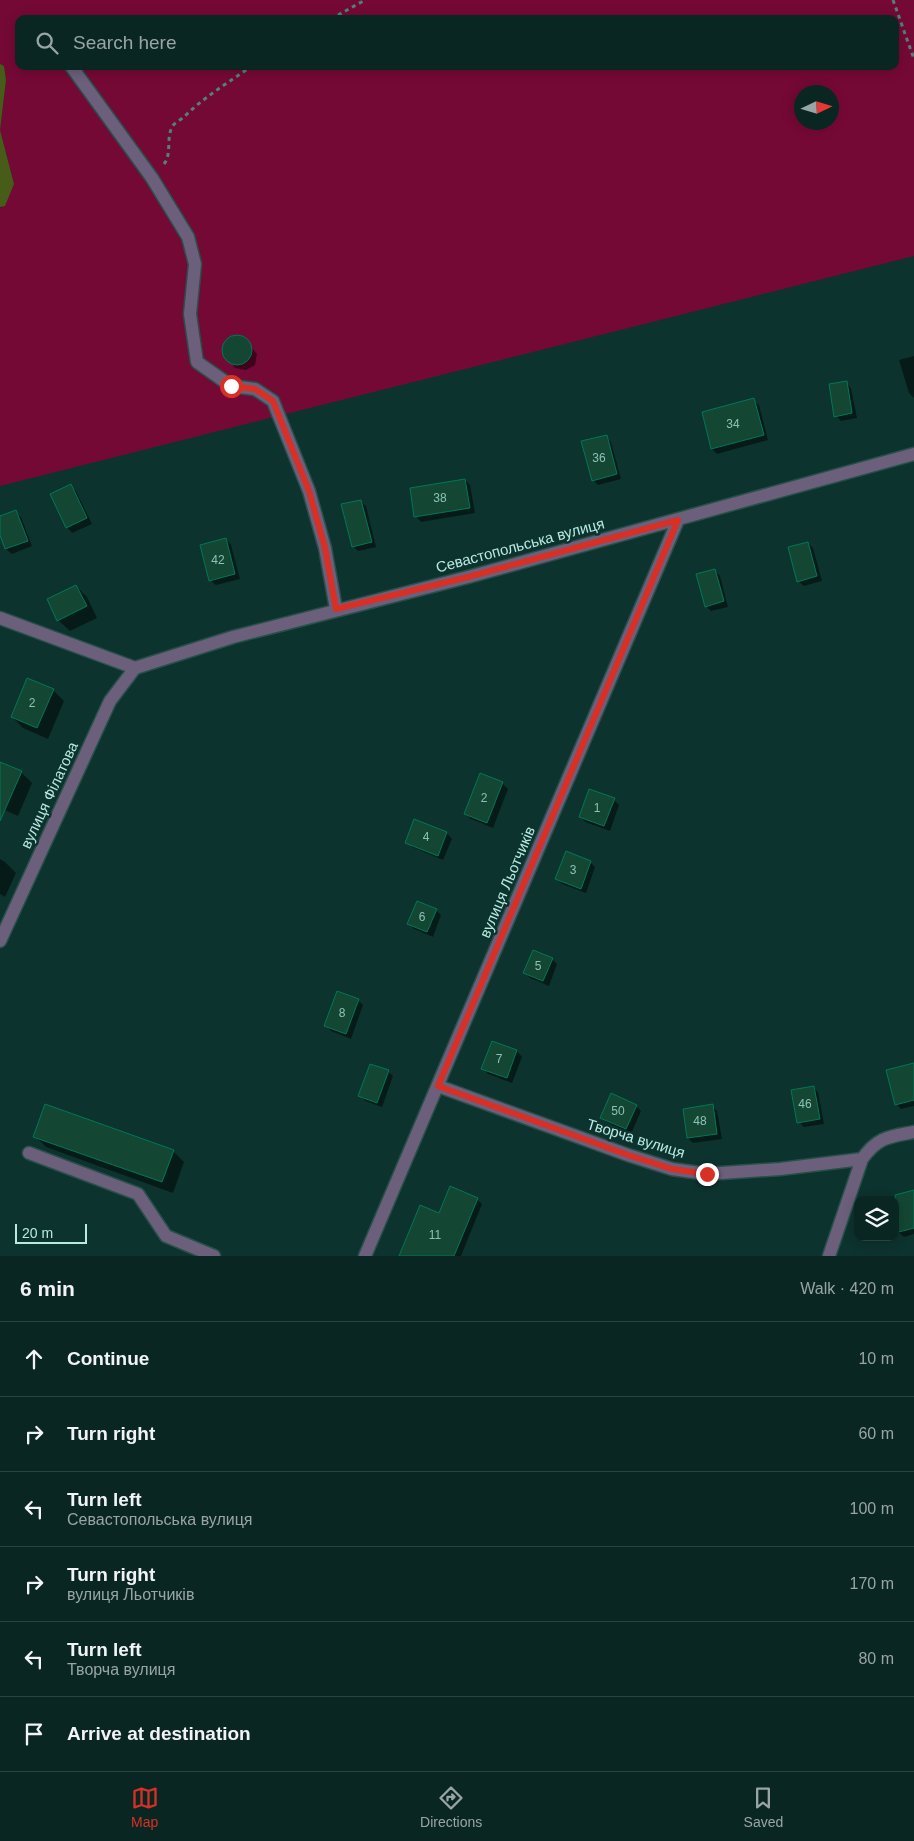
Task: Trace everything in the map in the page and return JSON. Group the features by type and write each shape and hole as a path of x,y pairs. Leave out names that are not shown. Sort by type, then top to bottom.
{"street":[{"path":"73,70 152,178 188,237 195,264 190,314 197,362 231,386 255,389 273,401 309,491 325,548 336,609"},
{"name":"Севастопольська вулиця","path":"135,668 233,636 468,577 914,454"},
{"name":"вулиця Льотчиків","path":"365,1256 678,520"},
{"path":"0,618 135,668"},
{"name":"вулиця Філатова","path":"0,941 110,701 135,668"},
{"name":"Творча вулиця","path":"438,1086 628,1155 672,1169 707,1174 780,1169 862,1159"},
{"path":"829,1256 862,1159 871,1148 885,1137 914,1132"},
{"path":"28,1153 138,1194 166,1236 214,1256"}],"path":[{"path":"338,15 365,0"},
{"path":"894,0 914,59"},
{"path":"152,178 168,159 172,127 219,88 246,70"}],"shaded area":[{"path":"0,0 914,0 914,256 0,486 0,208 5,205 14,184 0,130 6,80 4,66 0,64"},
{"path":"0,64 4,66 6,80 0,130"},
{"path":"0,130 14,184 5,206 0,207"}],"building":[{"path":"237,335 243,336 251,344 251,356 243,364 237,365 231,364 223,356 222,350 223,344 231,336"},
{"path":"847,381 852,413 834,417 829,384"},
{"path":"754,398 764,435 711,449 702,412"},
{"path":"607,435 617,474 592,481 581,441"},
{"path":"465,479 470,508 414,517 410,488"},
{"path":"71,484 87,518 66,528 50,494"},
{"path":"361,500 372,542 352,547 341,504"},
{"path":"16,510 28,541 5,549 0,535 0,516"},
{"path":"226,538 235,574 209,581 200,545"},
{"path":"808,542 817,576 797,582 788,547"},
{"path":"715,569 724,601 705,607 696,574"},
{"path":"76,585 87,606 57,621 47,599"},
{"path":"27,678 54,689 37,728 11,717"},
{"path":"0,762 22,771 0,821"},
{"path":"480,773 503,782 487,823 464,814"},
{"path":"589,789 615,798 604,826 579,817"},
{"path":"414,819 447,832 438,856 405,843"},
{"path":"566,851 591,861 581,889 555,879"},
{"path":"417,901 437,909 427,932 407,924"},
{"path":"533,950 553,958 543,981 523,973"},
{"path":"337,991 359,999 346,1034 324,1026"},
{"path":"492,1041 517,1050 507,1078 481,1069"},
{"path":"914,1063 914,1100 895,1105 886,1070"},
{"path":"370,1064 389,1070 377,1103 358,1096"},
{"path":"814,1086 820,1119 797,1123 791,1090"},
{"path":"611,1093 637,1105 626,1129 600,1118"},
{"path":"45,1104 174,1150 162,1182 33,1137"},
{"path":"713,1104 717,1134 687,1138 683,1109"},
{"path":"450,1186 478,1198 454,1256 399,1256 420,1205 439,1213"},
{"path":"914,1190 914,1228 899,1232 899,1196 895,1195"}],"route":[{"path":"231,386 255,389 273,401 309,491 325,548 336,609 468,577 678,520 438,1086 628,1155 672,1169 707,1174"}]}
